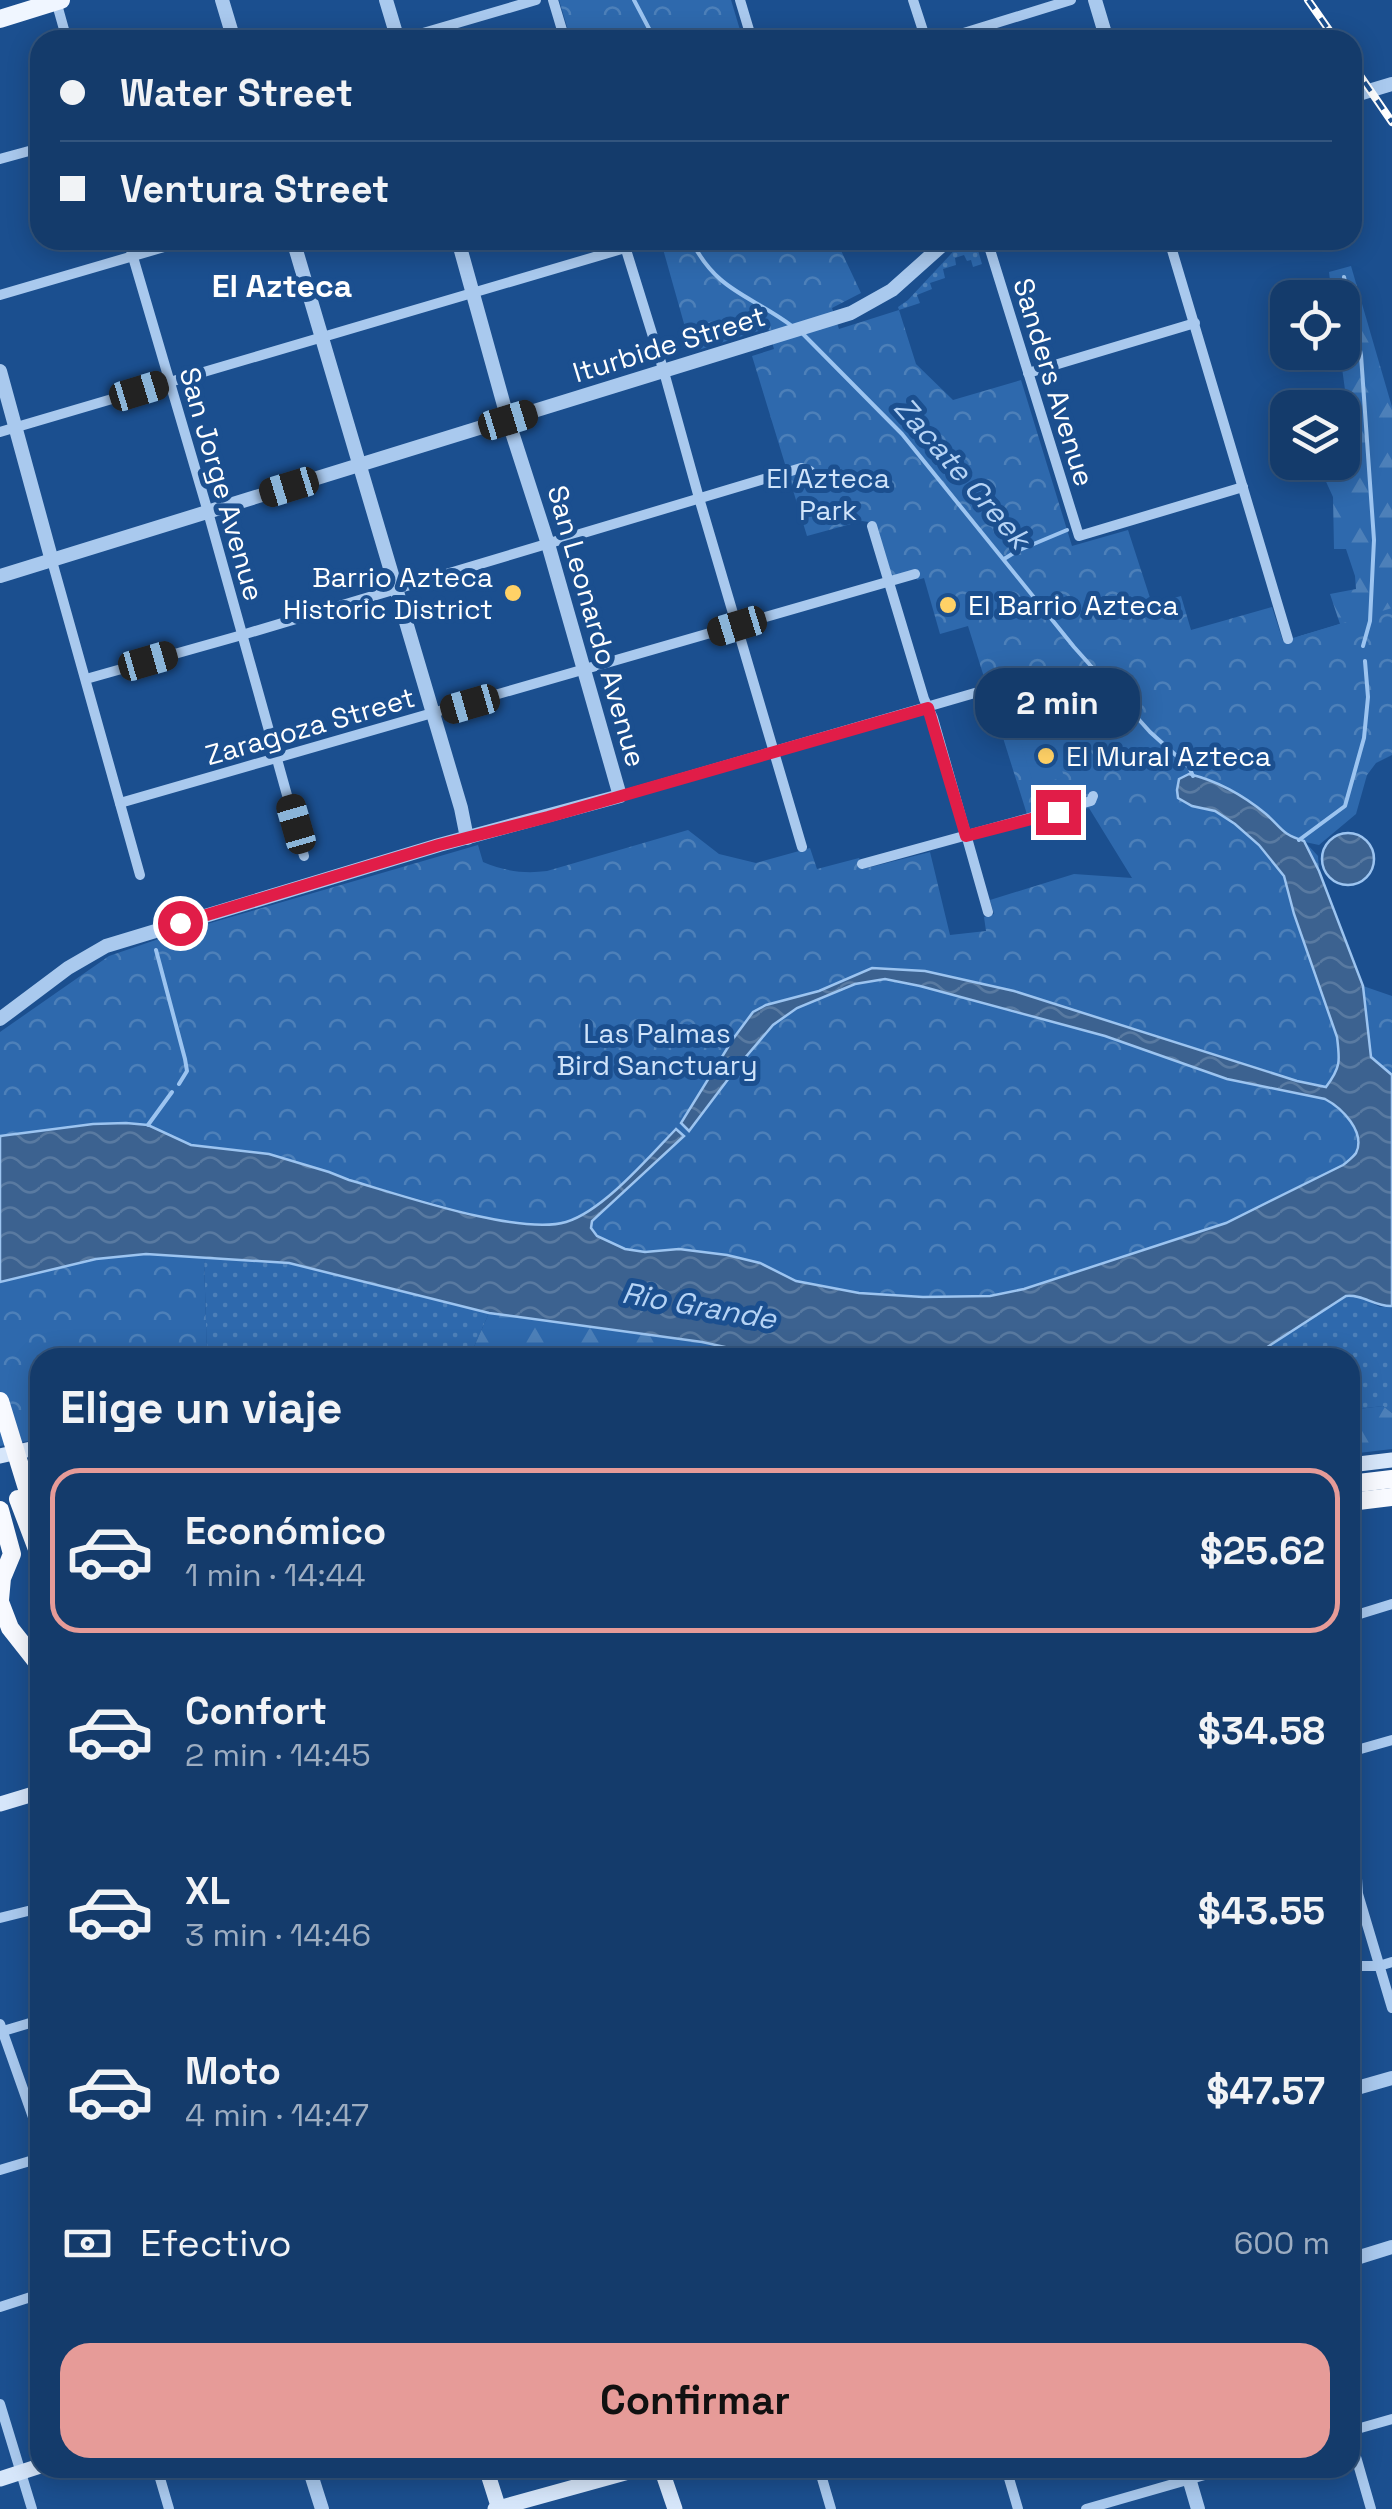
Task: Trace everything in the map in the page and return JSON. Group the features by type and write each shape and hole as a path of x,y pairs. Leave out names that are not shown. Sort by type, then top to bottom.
{"highway":[{"path":"0,1401 30,1522"},
{"path":"0,1442 30,1509"},
{"path":"1360,1483 1392,1478"},
{"path":"1360,1505 1392,1497"},
{"path":"0,1510 12,1554 2,1578 0,1601 10,1628 30,1653"}],"main road":[{"path":"0,18 58,0"},
{"path":"0,1456 30,1449"},
{"path":"1360,1464 1392,1460"},
{"path":"0,1804 30,1795"},
{"path":"0,2479 30,2470"},
{"path":"489,2478 498,2509 608,2478"},
{"path":"664,2478 675,2509"}],"street":[{"path":"58,0 66,30"},
{"path":"222,0 231,30"},
{"path":"386,0 395,30"},
{"path":"432,30 536,0"},
{"path":"553,0 562,30"},
{"path":"740,0 749,30"},
{"path":"913,0 923,30"},
{"path":"974,30 1071,0"},
{"path":"1095,0 1104,30"},
{"path":"1362,93 1392,84"},
{"path":"0,159 30,151"},
{"name":"San Jorge Avenue","path":"131,250 304,856"},
{"path":"0,295 154,250"},
{"path":"296,250 461,808 466,838"},
{"name":"San Leonardo Avenue","path":"461,250 620,796"},
{"path":"8,430 605,250"},
{"path":"626,250 802,847"},
{"name":"Iturbide Street","path":"0,576 836,318 865,307 892,290 937,250"},
{"name":"Sanders Avenue","path":"989,250 1078,536 1243,487"},
{"path":"1172,250 1288,639"},
{"path":"1028,374 1194,322"},
{"path":"0,372 8,430 52,560 140,874"},
{"path":"86,679 801,468 810,471"},
{"path":"872,526 988,912"},
{"name":"Zaragoza Street","path":"120,804 915,574"},
{"path":"0,1019 84,957 106,946 466,838 992,688"},
{"path":"862,864 1024,822 1092,798"},
{"path":"1360,1614 1392,1604"},
{"path":"1360,1749 1392,1740"},
{"path":"1360,1901 1392,2008"},
{"path":"0,1918 30,1910"},
{"path":"1360,1966 1392,1962"},
{"path":"30,2022 1,2029 30,2109"},
{"path":"1360,2087 1392,2078"},
{"path":"0,2170 30,2161"},
{"path":"1360,2257 1392,2248"},
{"path":"0,2307 30,2297"},
{"path":"0,2404 32,2509"},
{"path":"1360,2430 1392,2419"},
{"path":"1360,2470 1371,2509"},
{"path":"160,2478 169,2509"},
{"path":"312,2478 322,2509"},
{"path":"822,2478 831,2509"},
{"path":"1009,2478 1018,2509"},
{"path":"1086,2509 1174,2478"},
{"path":"1189,2478 1198,2509"}],"green space":[{"path":"559,0 731,0 740,30 568,30"},
{"name":"Las Palmas Bird Sanctuary","path":"663,250 841,250 861,293 832,308 839,329 899,310 916,364 953,400 1021,380 1072,546 1128,530 1152,604 1181,596 1191,630 1272,607 1283,641 1392,608 1392,755 1376,763 1367,775 1356,814 1319,845 1305,842 1318,856 1319,871 1363,986 1392,996 1392,1075 1371,1058 1355,1155 1343,1165 1226,1223 1024,1289 990,1296 923,1297 859,1293 796,1281 760,1263 727,1255 679,1249 625,1249 479,1216 269,1154 191,1145 148,1125 93,1124 0,1136 0,1032 109,956 478,845 483,862 506,870 530,872 547,871 688,830 719,854 756,863 810,848 817,869 859,858 863,869 930,852 950,935 986,931 984,917 994,914 990,900 1074,874 1132,878 1089,808 1030,824 968,626 940,634 924,578 917,580 914,570 892,576 875,523 862,521 807,536 752,356 774,349 768,328 692,352"},
{"path":"955,250 978,250 982,264 973,267 964,255 955,258 956,265 943,269 945,278 930,283 932,289 917,295 920,303 899,310"},
{"path":"1351,266 1355,280 1330,280 1329,272"},
{"path":"1360,297 1392,407 1392,641 1297,637 1340,624 1330,594 1356,589 1346,549 1334,549 1333,497 1325,480 1360,480 1360,390 1345,390 1342,370 1360,370"},
{"path":"1050,731 1064,777 1034,786 1020,740"},
{"path":"146,1254 204,1258 207,1348 30,1348 30,1441 0,1446 0,1282 96,1259"},
{"path":"204,1258 289,1263 489,1313 473,1348 207,1348"},
{"path":"1356,1295 1380,1307 1392,1306 1392,1413 1383,1406 1360,1409 1360,1348 1267,1348 1346,1296"},
{"path":"489,1313 731,1348 473,1348"},
{"path":"1383,1406 1392,1413 1392,1449 1360,1453 1360,1409"}],"water":[{"name":"Rio Grande","path":"1189,774 1239,795 1286,833 1304,841 1319,871 1363,986 1371,1057 1392,1075 1392,1306 1346,1296 1266,1348 729,1348 489,1313 289,1263 146,1254 96,1259 0,1282 0,1136 93,1124 148,1125 191,1145 269,1154 458,1212 545,1225 566,1222 595,1207 676,1129 684,1136 592,1221 591,1228 597,1236 625,1249 645,1252 679,1249 727,1255 760,1263 796,1281 859,1293 990,1296 1024,1289 1226,1223 1350,1159 1356,1153 1358,1137 1345,1115 1325,1099 1227,1079 1105,1036 885,979 855,984 797,1008 773,1025 689,1131 681,1123 753,1012 819,991 872,968 925,971 1014,991 1326,1087 1338,1064 1337,1037 1284,876 1259,845 1235,824 1215,811 1178,798 1179,779"},
{"path":"1348,833 1367,840 1374,859 1367,878 1348,885 1329,878 1322,859 1329,840"}],"waterway":[{"name":"Zacate Creek","path":"634,0 650,30"},
{"name":"Zacate Creek","path":"697,250 723,282 792,326"},
{"path":"1344,277 1361,355 1374,540 1370,621 1363,646"},
{"name":"Zacate Creek","path":"803,334 902,434 1074,647 1150,732 1189,767 1193,776"},
{"path":"1004,559 1067,530"},
{"path":"1299,840 1345,806 1364,738 1368,697 1365,661"},
{"path":"156,950 185,1059 187,1071 179,1084"},
{"path":"148,1125 172,1092"}],"railway":[{"path":"1308,0 1329,30"},
{"path":"1362,78 1392,122"}],"place":[{"name":"Barrio Azteca Historic District","path":"513,593"},
{"name":"El Barrio Azteca","path":"948,605"},
{"name":"El Mural Azteca","path":"1046,756"}],"district":[{"name":"El Azteca","path":"282,286"}],"route":[{"path":"180,923 439,845 928,708 966,836 1058,812"}],"park label":[{"name":"El Azteca Park","path":"828,494"}]}
